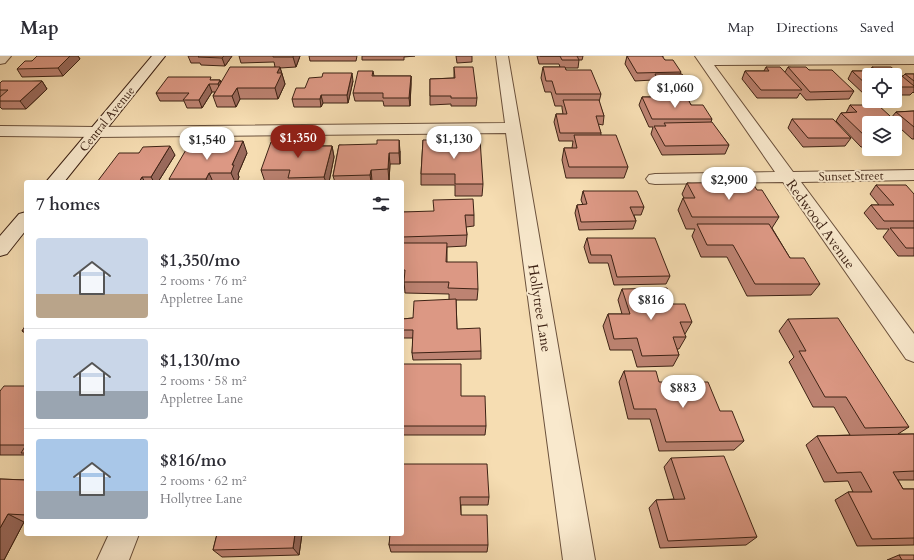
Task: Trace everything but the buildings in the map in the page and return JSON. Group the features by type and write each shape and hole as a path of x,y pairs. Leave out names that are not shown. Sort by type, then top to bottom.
{"street":[{"path":"0,60 5,56"},
{"name":"Central Avenue","path":"58,180 159,56"},
{"name":"Hollytree Lane","path":"502,56 579,560"},
{"path":"703,59 914,60"},
{"name":"Redwood Avenue","path":"703,59 914,352"},
{"path":"0,131 96,132 513,128"},
{"name":"Sunset Street","path":"655,179 914,175"},
{"path":"0,249 24,220"},
{"path":"113,560 123,536"}]}
